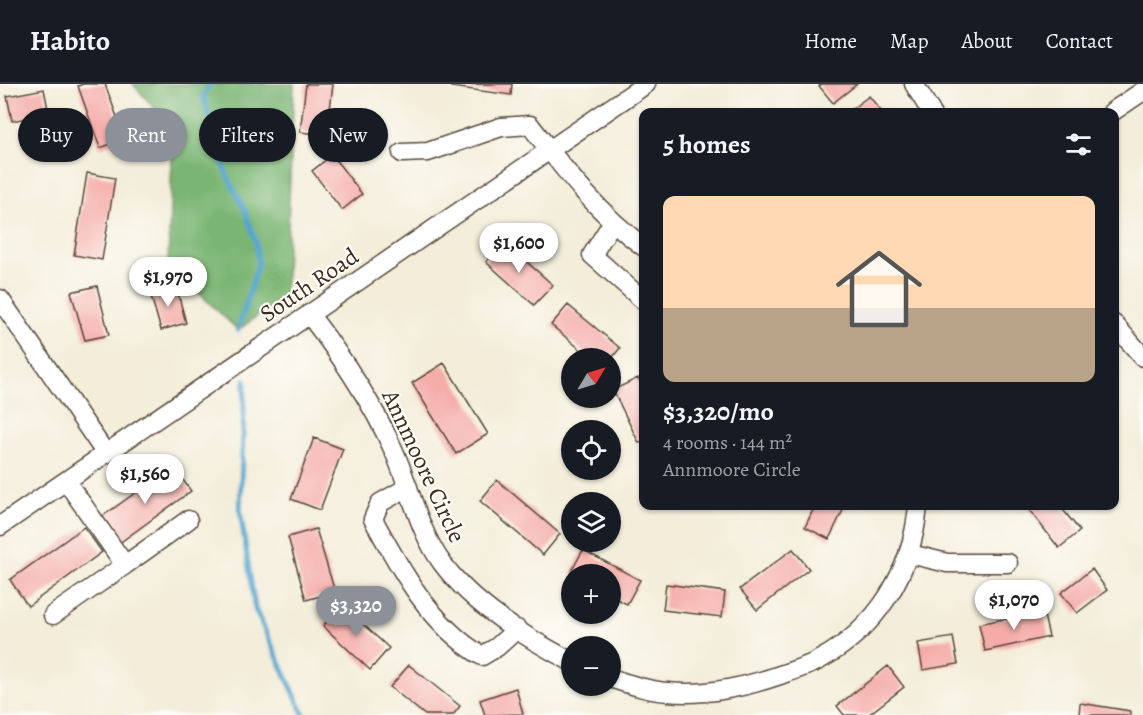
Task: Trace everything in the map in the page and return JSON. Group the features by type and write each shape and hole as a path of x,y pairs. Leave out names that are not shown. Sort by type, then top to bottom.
{"street":[{"name":"South Road","path":"0,526 646,84"},
{"path":"914,84 929,108"},
{"path":"1118,108 1143,91"},
{"path":"402,153 428,152 501,127 530,125 612,223 639,243"},
{"path":"612,223 592,255 639,297"},
{"path":"0,299 106,454"},
{"name":"Annmoore Circle","path":"309,314 347,363 379,419 427,537 441,561 459,584 517,629 561,655"},
{"path":"1119,330 1143,357"},
{"path":"66,481 125,565"},
{"path":"408,488 380,503 373,519 390,550 429,609 460,643 482,656 497,647 517,629"},
{"path":"621,681 669,693 744,688 817,662 846,644 891,594 910,554 917,510"},
{"path":"53,615 188,520"},
{"path":"910,554 947,563 1008,563"}],"green space":[{"path":"133,84 294,84 293,108 199,108 199,162 291,162 285,296 238,330 168,264 172,162 187,162 187,108 154,108"}],"building":[{"path":"105,84 114,108 105,108 105,146 100,148 93,128 93,108 86,108 78,86"},
{"path":"306,84 333,84 330,108 308,108 308,133 300,132"},
{"path":"452,84 512,84 511,95 451,87"},
{"path":"822,84 857,84 833,103 819,86"},
{"path":"44,89 48,108 18,108 18,120 12,121 7,96"},
{"path":"869,96 879,108 853,108"},
{"path":"323,162 337,162 362,194 342,210 312,171"},
{"path":"87,173 115,178 102,260 74,255"},
{"path":"504,242 553,285 534,305 486,262"},
{"path":"97,286 109,335 85,340 71,292"},
{"path":"176,286 186,323 161,330 150,293"},
{"path":"568,305 620,348 579,348 551,325"},
{"path":"444,363 488,434 456,454 412,383"},
{"path":"638,378 639,380 639,443 621,406 621,386"},
{"path":"314,438 343,449 320,510 291,499"},
{"path":"173,466 191,491 118,544 100,518"},
{"path":"497,480 560,534 543,555 480,501"},
{"path":"813,510 843,510 829,539 805,527"},
{"path":"1029,510 1063,510 1080,531 1059,548"},
{"path":"84,527 102,552 28,606 10,580"},
{"path":"316,529 335,592 306,600 288,537"},
{"path":"793,549 809,569 757,610 740,589"},
{"path":"582,552 587,552 610,564 575,564"},
{"path":"1092,569 1107,590 1077,613 1061,593"},
{"path":"621,570 640,580 627,604 621,601"},
{"path":"666,584 725,592 722,617 663,610"},
{"path":"342,605 389,648 370,670 323,626"},
{"path":"1043,611 1049,637 985,651 979,624"},
{"path":"953,637 958,664 923,670 918,643"},
{"path":"409,665 460,706 453,715 425,715 390,687"},
{"path":"888,666 904,687 868,715 844,715 837,706"},
{"path":"516,688 523,714 485,715 480,700"},
{"path":"1080,703 1130,711 1130,715 1079,715"}],"waterway":[{"path":"210,84 203,96 226,173 246,213 256,243 258,263 238,330"},
{"path":"245,380 240,510 255,609 304,715"}]}
